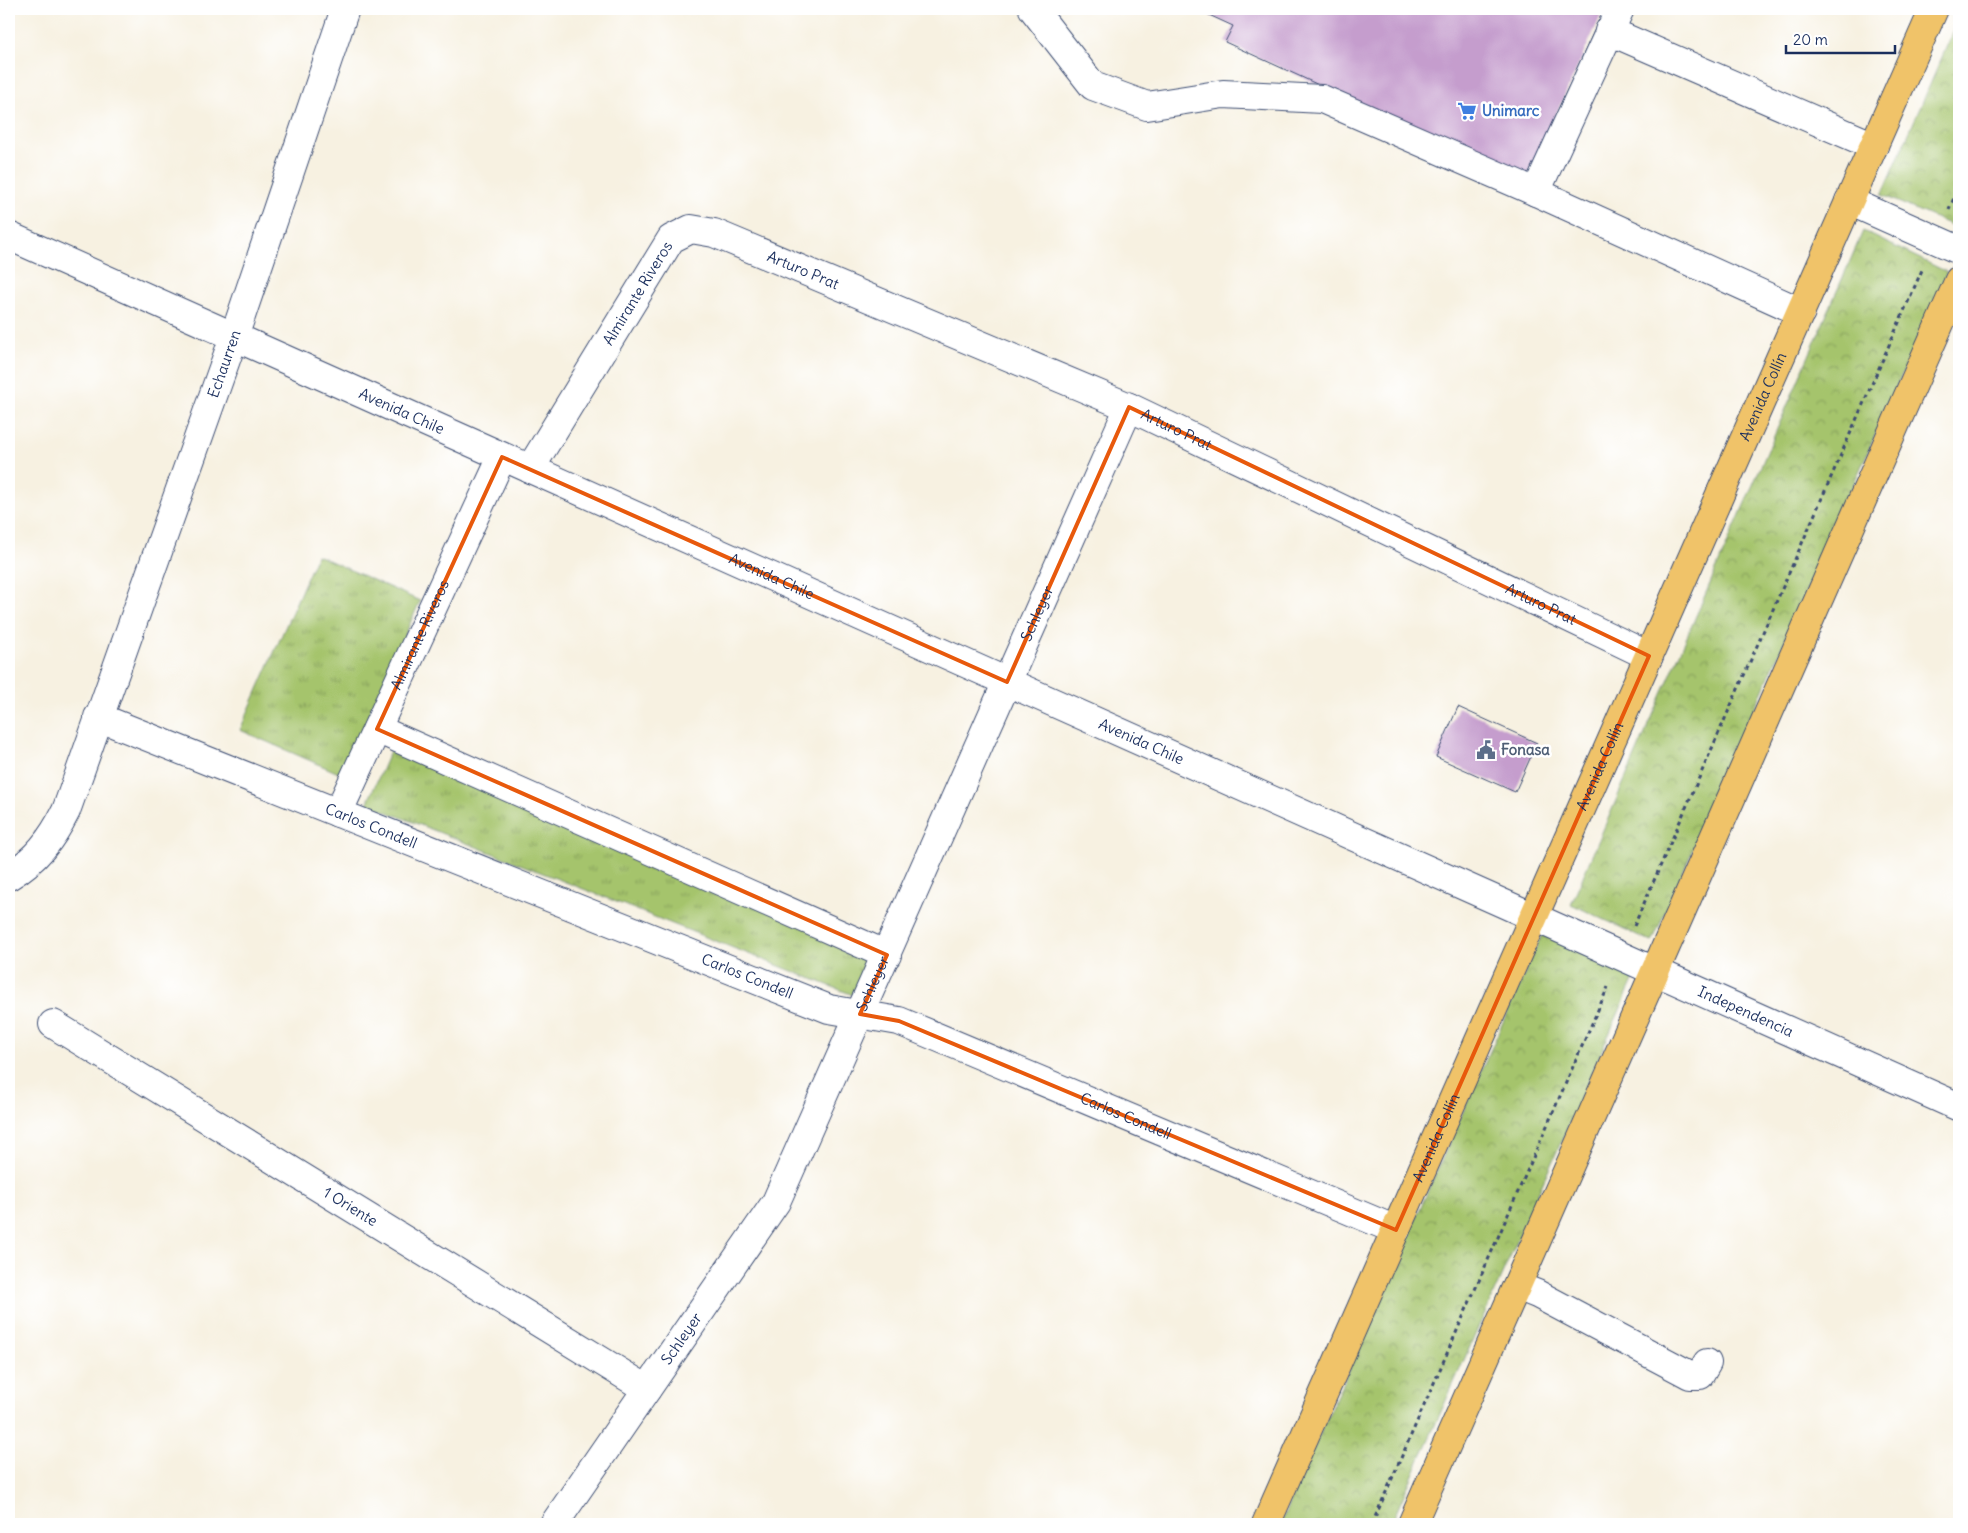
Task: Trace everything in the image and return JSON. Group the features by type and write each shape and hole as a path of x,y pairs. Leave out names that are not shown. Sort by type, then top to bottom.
{"main road":[{"name":"Avenida Collín","path":"1266,1524 1934,9"},
{"path":"1412,1524 1959,280"}],"street":[{"name":"Echaurren","path":"98,717 234,337 345,9"},
{"path":"1034,9 1093,86 1147,106 1223,94 1322,99 1536,192 1801,312"},
{"path":"1536,192 1615,20 1874,146"},
{"path":"1849,201 1947,245"},
{"name":"Arturo Prat","path":"691,230 714,233 1129,407 1649,656"},
{"name":"Almirante Riveros","path":"530,469 671,239 691,230"},
{"name":"Avenida Chile","path":"9,236 1534,917"},
{"name":"Schleyer","path":"554,1524 776,1202 1129,407"},
{"name":"Almirante Riveros","path":"338,813 502,456"},
{"path":"9,876 36,856 58,827 66,811 98,717"},
{"name":"Carlos Condell","path":"98,717 829,1009 899,1021 1396,1230"},
{"path":"377,729 887,955"},
{"name":"Independencia","path":"1534,917 1959,1107"},
{"name":"1 Oriente","path":"53,1024 647,1389"},
{"path":"1517,1286 1537,1294 1690,1375 1700,1375 1707,1364"}],"path":[{"path":"1372,1524 1621,956 1947,245 1959,186"}],"highlighted area":[{"path":"1129,407 1649,656 1396,1230 899,1021 860,1014 887,955 377,729 502,457 1007,682"}],"green space":[{"path":"1959,18 1959,225 1958,228 1882,195"},
{"path":"1863,231 1947,272 1652,942 1571,904"},
{"path":"317,555 420,601 343,775 240,730"},
{"path":"390,751 871,954 853,995 367,804"},
{"path":"1542,934 1635,976 1391,1524 1280,1524"}],"building":[{"name":"Unimarc","path":"1196,9 1604,9 1526,180 1225,42 1233,26"},
{"name":"Fonasa","path":"1458,707 1537,743 1515,792 1436,757"}],"place":[{"name":"Unimarc","path":"1467,111"},
{"name":"Fonasa","path":"1486,750"}]}
